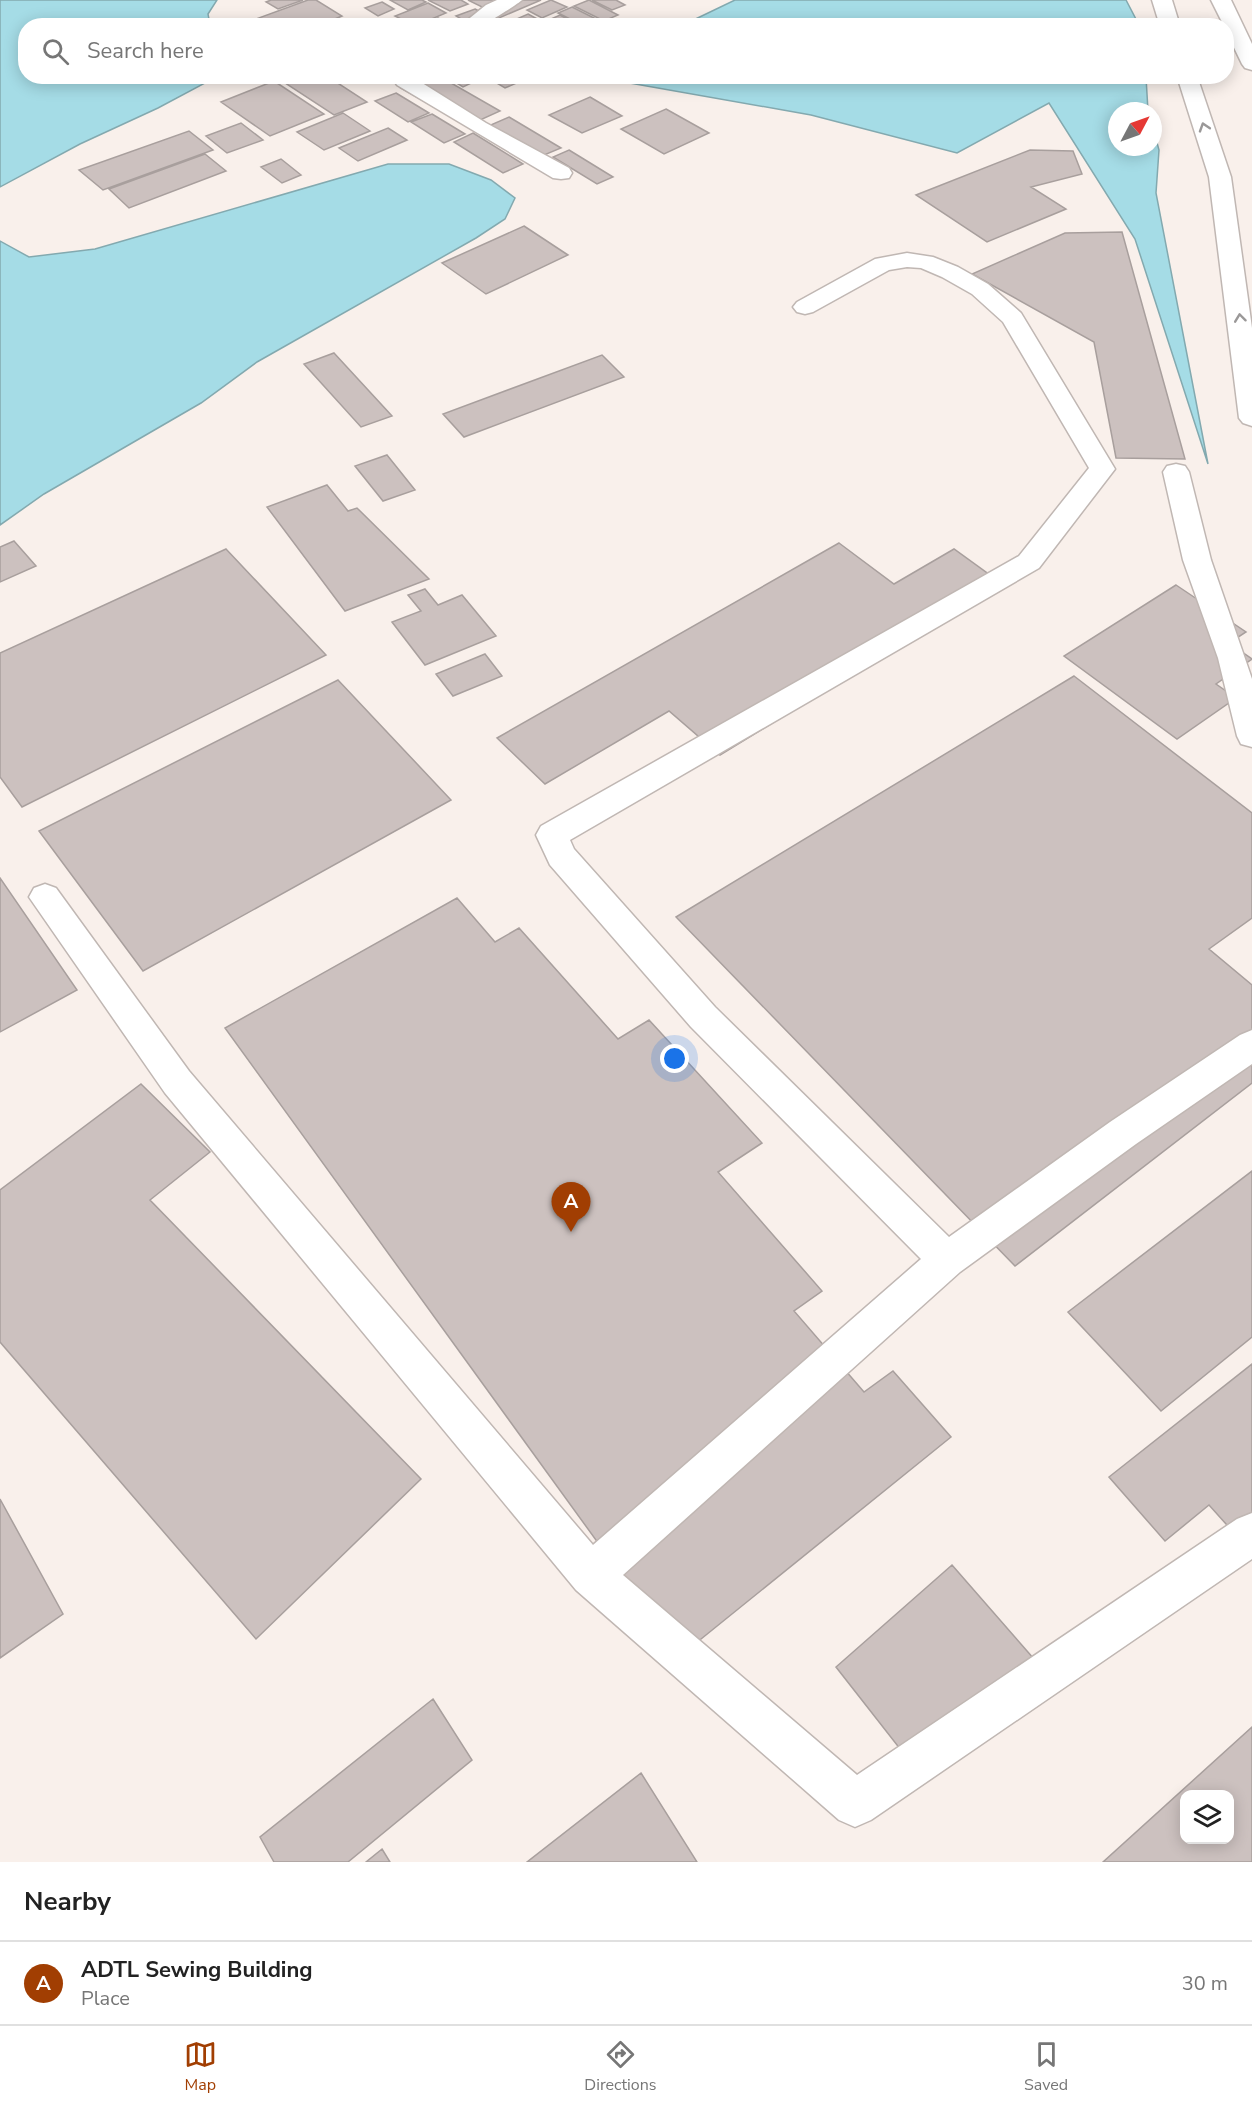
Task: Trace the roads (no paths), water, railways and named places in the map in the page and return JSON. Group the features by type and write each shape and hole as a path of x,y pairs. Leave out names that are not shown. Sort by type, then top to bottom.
{"main road":[{"path":"480,18 512,0"},
{"path":"1162,0 1168,18"},
{"path":"1221,0 1230,18"},
{"path":"1234,27 1252,64"},
{"path":"409,84 478,127 561,173"},
{"path":"1190,84 1220,177 1252,418"},
{"path":"805,307 884,264 907,260 925,262 950,272 980,289 1013,318 1102,469 1029,562 552,835 561,856 703,1017 947,1260"},
{"path":"1176,472 1197,560 1232,658 1252,736"},
{"path":"45,897 177,1082 591,1575 855,1804 1252,1534"},
{"path":"591,1575 947,1260 1123,1133 1252,1045"}],"water":[{"path":"0,0 217,0 208,14 209,18 18,18 18,84 203,84 80,144 0,187"},
{"path":"735,0 1126,0 1135,18 698,18"},
{"path":"635,84 1146,84 1147,102 1108,102 1108,156 1159,156 1156,193 1208,464 1135,239 1049,103 957,153 811,115"},
{"path":"388,164 449,164 491,180 515,198 505,219 476,238 257,362 201,403 44,494 0,525 0,241 29,257 95,249"}],"place":[{"name":"ADTL Sewing Building","path":"571,1232"}]}
